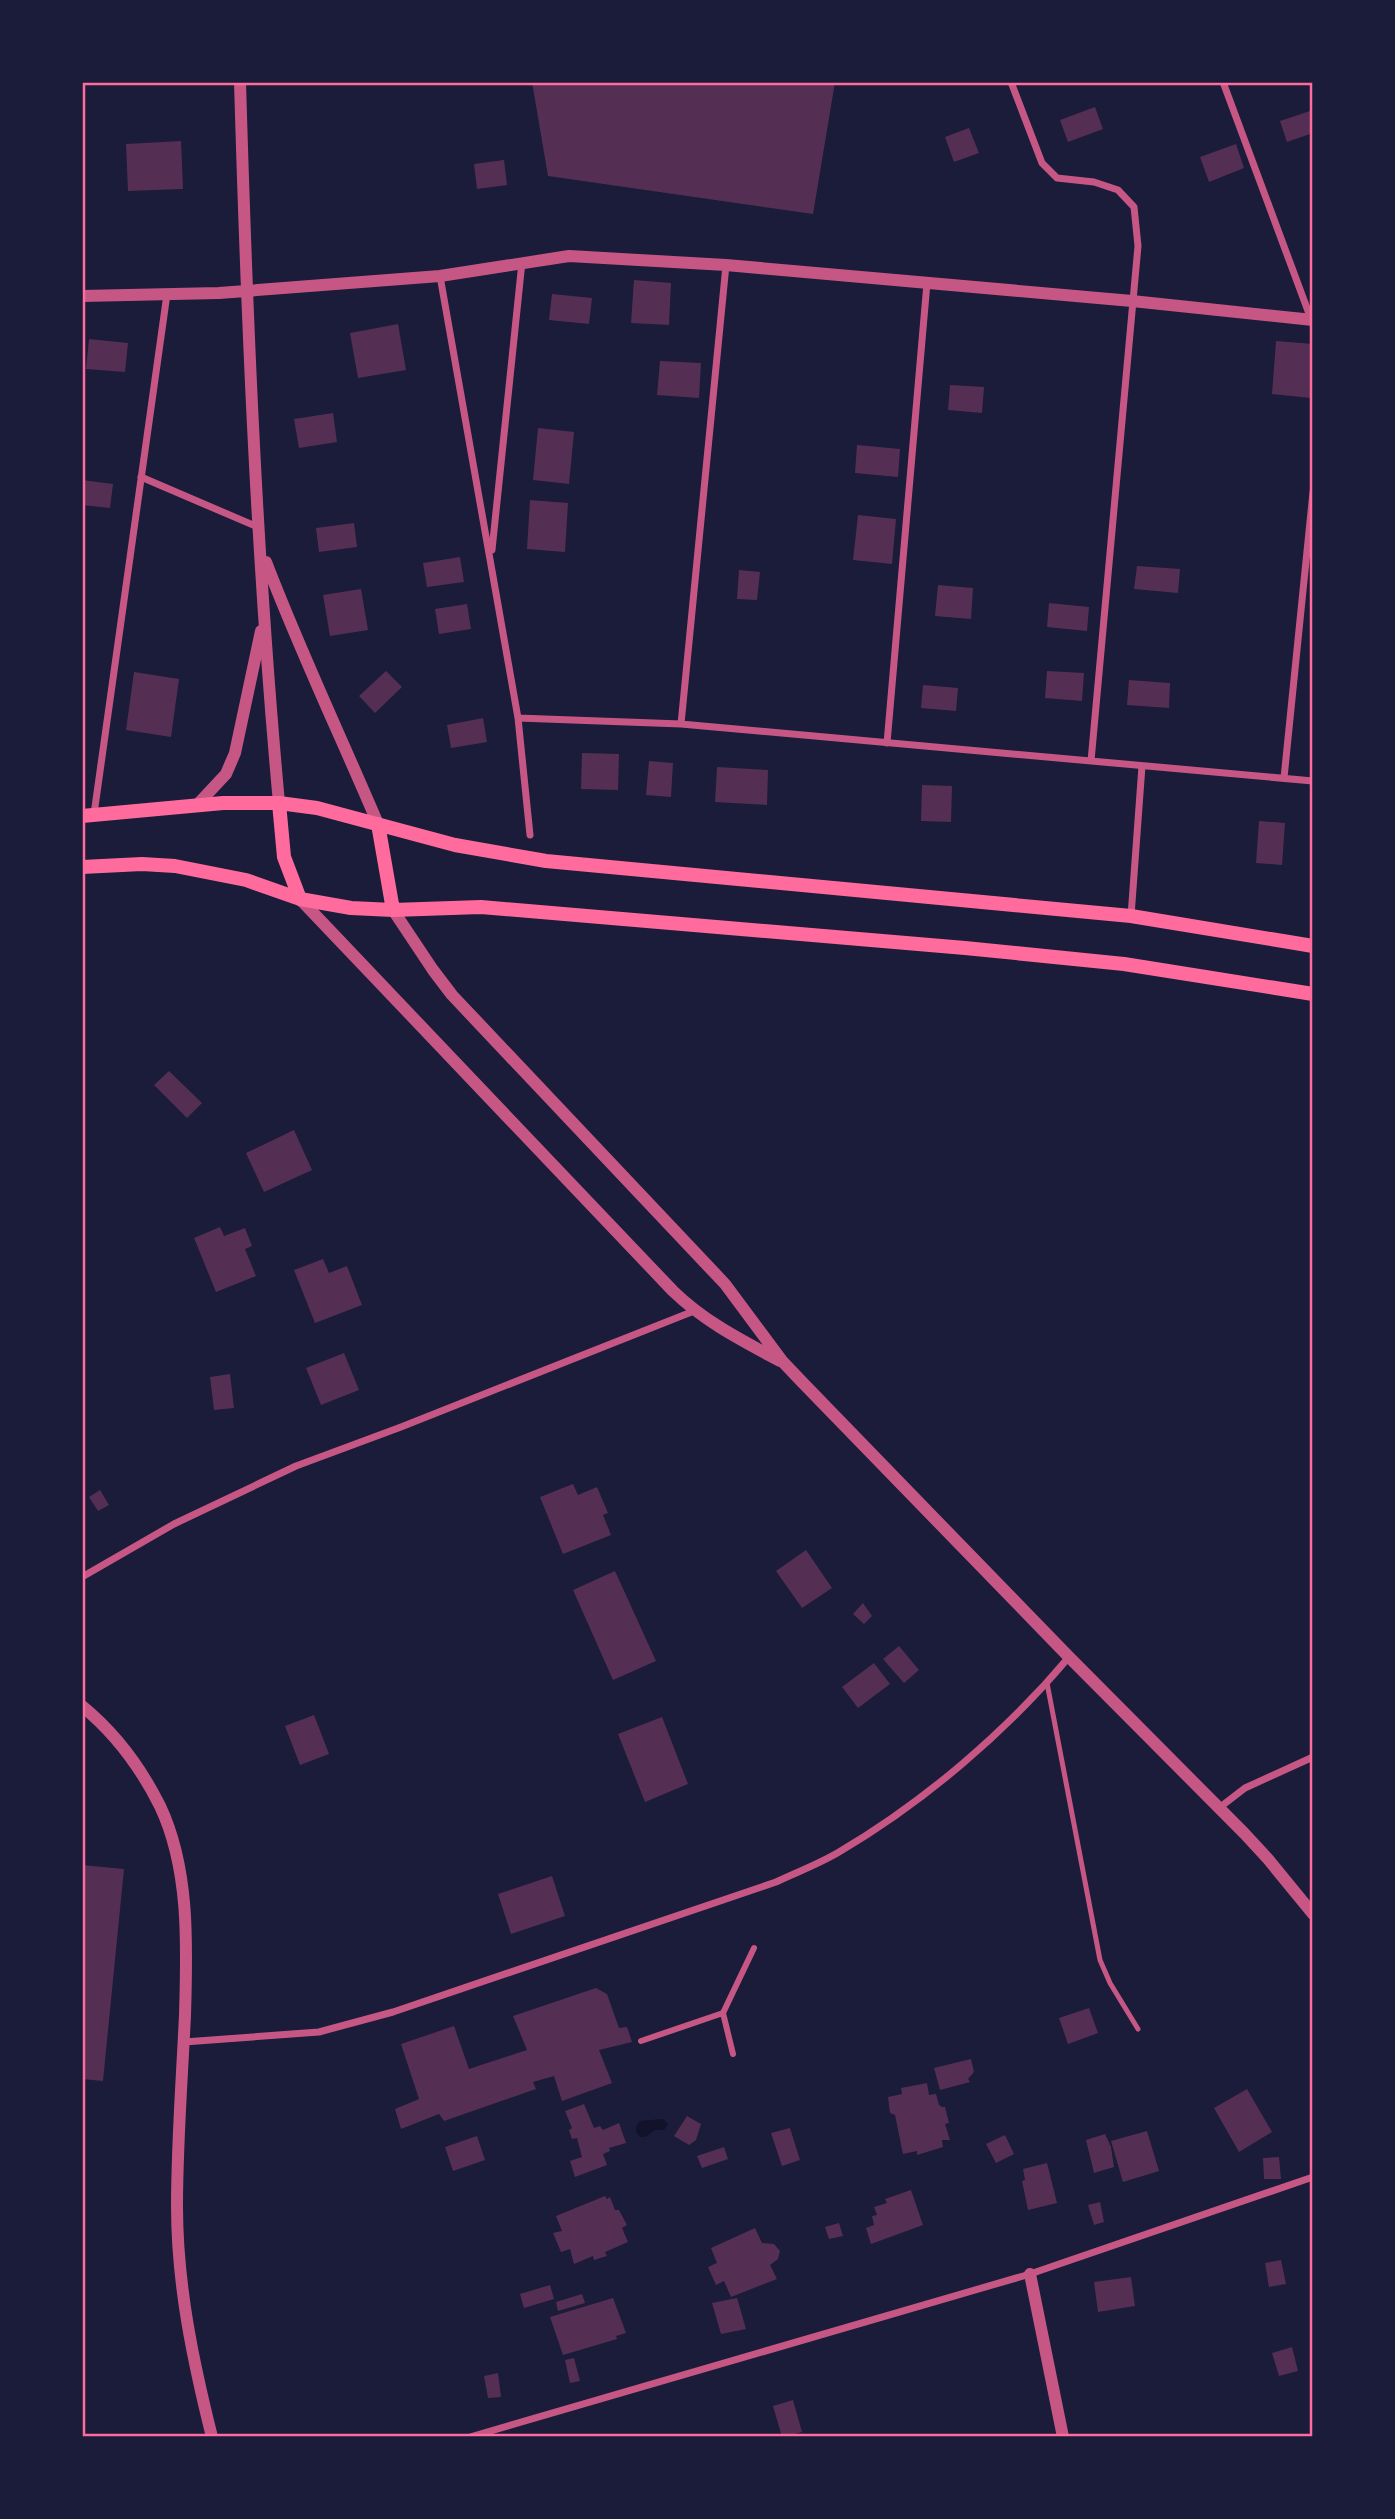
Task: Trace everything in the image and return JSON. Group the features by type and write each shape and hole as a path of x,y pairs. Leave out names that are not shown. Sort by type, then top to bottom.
{"main road":[{"path":"88,815 197,805 279,803 317,808 455,845 546,861 1131,916 1313,946"},
{"path":"279,803 284,857 300,899"},
{"path":"378,824 393,910"},
{"path":"82,867 142,864 175,866 246,880 300,899 351,908 393,910 481,907 965,948 1124,964 1313,994"}],"street":[{"path":"240,82 247,290 261,549 279,803"},
{"path":"1011,82 1042,163 1057,178 1094,182 1118,190 1134,207 1138,246 1091,761"},
{"path":"82,296 247,290 440,276 569,256 726,265 1312,319 1223,82"},
{"path":"491,561 522,262"},
{"path":"681,724 726,265"},
{"path":"440,276 518,718 530,835"},
{"path":"887,743 927,283"},
{"path":"88,815 167,294"},
{"path":"141,477 260,528"},
{"path":"1284,778 1313,492"},
{"path":"261,549 293,630 378,824"},
{"path":"197,805 226,774 235,753 265,610"},
{"path":"518,718 681,724 1313,781"},
{"path":"1131,916 1142,766"},
{"path":"300,899 694,1311 713,1325 783,1362"},
{"path":"393,910 452,995 725,1284 783,1362 1268,1858 1313,1914"},
{"path":"82,1577 174,1524 296,1466 694,1311"},
{"path":"184,2042 298,2035 345,2026 406,2008 776,1882 837,1854 911,1804 1010,1721 1069,1657"},
{"path":"82,1706 118,1741 142,1774 161,1808 174,1846 181,1884 185,1926 184,2042 177,2207 180,2268 187,2330 212,2437"},
{"path":"1219,1808 1245,1788 1313,1758"},
{"path":"733,2054 723,2014 754,1948"},
{"path":"641,2041 723,2014"},
{"path":"470,2437 1030,2274 1313,2177"},
{"path":"1030,2274 1063,2437"}],"lane":[{"path":"1047,1683 1097,1952 1110,1983 1138,2029"}],"shaded area":[{"path":"663,2119 668,2124 664,2130 655,2130 645,2137 640,2137 636,2132 640,2121"}],"building":[{"path":"532,82 835,82 813,214 548,176"},
{"path":"1095,107 1103,129 1068,142 1060,120"},
{"path":"1313,110 1313,133 1287,142 1280,121"},
{"path":"969,128 979,153 954,162 945,137"},
{"path":"181,141 183,189 128,191 126,144"},
{"path":"1236,144 1244,168 1209,182 1200,157"},
{"path":"504,160 507,185 477,189 474,164"},
{"path":"634,280 671,283 669,325 631,323"},
{"path":"552,294 592,298 589,324 549,320"},
{"path":"398,324 406,370 358,378 350,333"},
{"path":"89,339 128,343 125,372 86,369"},
{"path":"1276,341 1313,344 1311,398 1272,394"},
{"path":"660,361 701,363 699,398 657,395"},
{"path":"950,385 984,387 982,413 948,410"},
{"path":"333,413 337,442 299,448 294,419"},
{"path":"538,428 574,432 569,484 533,480"},
{"path":"857,445 900,449 898,477 855,473"},
{"path":"82,480 113,484 110,508 82,505"},
{"path":"530,500 568,503 565,552 527,549"},
{"path":"858,515 896,519 892,564 853,560"},
{"path":"354,523 357,547 319,552 316,528"},
{"path":"460,557 464,582 427,587 423,563"},
{"path":"1137,566 1180,569 1178,593 1134,589"},
{"path":"739,570 760,572 757,600 737,599"},
{"path":"938,585 973,588 971,619 935,616"},
{"path":"361,589 368,630 330,636 323,595"},
{"path":"1049,603 1089,607 1087,631 1047,627"},
{"path":"467,604 471,629 439,634 435,609"},
{"path":"386,671 402,687 375,713 359,696"},
{"path":"1047,671 1084,673 1082,701 1045,698"},
{"path":"134,672 179,679 171,737 126,730"},
{"path":"1129,680 1170,683 1169,708 1127,705"},
{"path":"923,685 958,688 956,711 921,708"},
{"path":"483,718 487,742 451,748 447,725"},
{"path":"582,753 619,754 618,790 581,789"},
{"path":"649,761 673,763 671,797 646,795"},
{"path":"717,767 768,770 767,805 715,802"},
{"path":"922,785 952,786 951,822 921,821"},
{"path":"1259,821 1285,823 1282,865 1256,863"},
{"path":"169,1071 202,1103 187,1118 154,1085"},
{"path":"294,1130 312,1170 264,1192 246,1153"},
{"path":"220,1227 224,1236 245,1228 252,1246 245,1249 256,1276 216,1292 194,1238"},
{"path":"323,1259 329,1273 347,1266 362,1305 315,1323 294,1270"},
{"path":"344,1353 359,1390 321,1405 306,1368"},
{"path":"230,1374 234,1408 214,1410 210,1377"},
{"path":"573,1484 578,1495 597,1487 608,1513 603,1515 611,1535 563,1554 540,1497"},
{"path":"100,1490 109,1505 98,1511 89,1497"},
{"path":"806,1550 832,1588 802,1608 776,1571"},
{"path":"615,1571 656,1661 613,1680 573,1590"},
{"path":"863,1603 872,1616 864,1624 853,1614"},
{"path":"899,1646 919,1670 904,1683 883,1659"},
{"path":"874,1663 890,1684 858,1708 842,1687"},
{"path":"314,1715 329,1754 300,1765 285,1726"},
{"path":"662,1717 688,1784 645,1802 618,1734"},
{"path":"82,1865 124,1869 103,2081 82,2079"},
{"path":"552,1876 565,1916 511,1934 498,1894"},
{"path":"596,1988 607,1994 619,2028 627,2027 632,2042 599,2050 612,2083 562,2101 554,2076 533,2082 536,2089 444,2121 439,2114 401,2129 395,2109 419,2099 401,2044 454,2026 469,2069 527,2050 513,2016"},
{"path":"1089,2008 1098,2033 1068,2044 1059,2018"},
{"path":"971,2059 974,2072 968,2079 970,2082 940,2090 934,2068"},
{"path":"927,2083 929,2095 936,2094 939,2105 945,2107 949,2123 945,2124 950,2140 942,2140 943,2147 917,2155 917,2151 903,2154 895,2115 890,2113 888,2097 902,2094 901,2088"},
{"path":"1247,2089 1272,2132 1239,2152 1214,2108"},
{"path":"584,2104 594,2128 600,2126 603,2130 619,2123 626,2143 609,2148 610,2151 603,2154 607,2165 575,2177 570,2161 582,2157 577,2138 572,2139 569,2130 572,2128 565,2111"},
{"path":"687,2116 701,2124 696,2140 689,2145 674,2136"},
{"path":"790,2128 800,2160 782,2166 771,2133"},
{"path":"1147,2131 1159,2171 1123,2182 1111,2141"},
{"path":"1105,2134 1111,2147 1114,2167 1094,2173 1086,2140"},
{"path":"1005,2135 1014,2154 996,2163 986,2144"},
{"path":"477,2136 485,2160 453,2171 445,2147"},
{"path":"724,2147 728,2159 702,2168 697,2156"},
{"path":"1279,2157 1281,2179 1264,2179 1263,2158"},
{"path":"1047,2163 1057,2203 1028,2210 1022,2181 1025,2180 1023,2169"},
{"path":"911,2190 923,2225 871,2244 866,2228 874,2225 872,2216 877,2215 874,2207 887,2203 885,2199"},
{"path":"605,2196 607,2199 610,2197 615,2210 619,2210 627,2225 622,2228 628,2242 605,2252 607,2256 594,2260 593,2256 574,2264 570,2249 561,2252 553,2233 562,2231 556,2216"},
{"path":"1100,2202 1104,2222 1094,2225 1088,2205"},
{"path":"839,2223 843,2236 829,2239 825,2227"},
{"path":"755,2228 762,2243 774,2244 780,2251 778,2259 770,2265 777,2279 731,2297 724,2281 716,2285 708,2267 717,2263 711,2248"},
{"path":"1281,2260 1286,2284 1269,2287 1265,2263"},
{"path":"1131,2277 1135,2306 1098,2312 1094,2282"},
{"path":"550,2285 554,2299 524,2308 520,2294"},
{"path":"582,2294 585,2303 558,2311 556,2302"},
{"path":"613,2298 626,2333 616,2336 617,2339 563,2355 550,2317"},
{"path":"737,2298 746,2329 721,2334 712,2303"},
{"path":"1292,2347 1298,2371 1279,2376 1272,2353"},
{"path":"574,2358 580,2381 570,2383 565,2360"},
{"path":"498,2373 501,2397 488,2398 484,2376"},
{"path":"793,2400 802,2432 782,2437 773,2406"}]}
